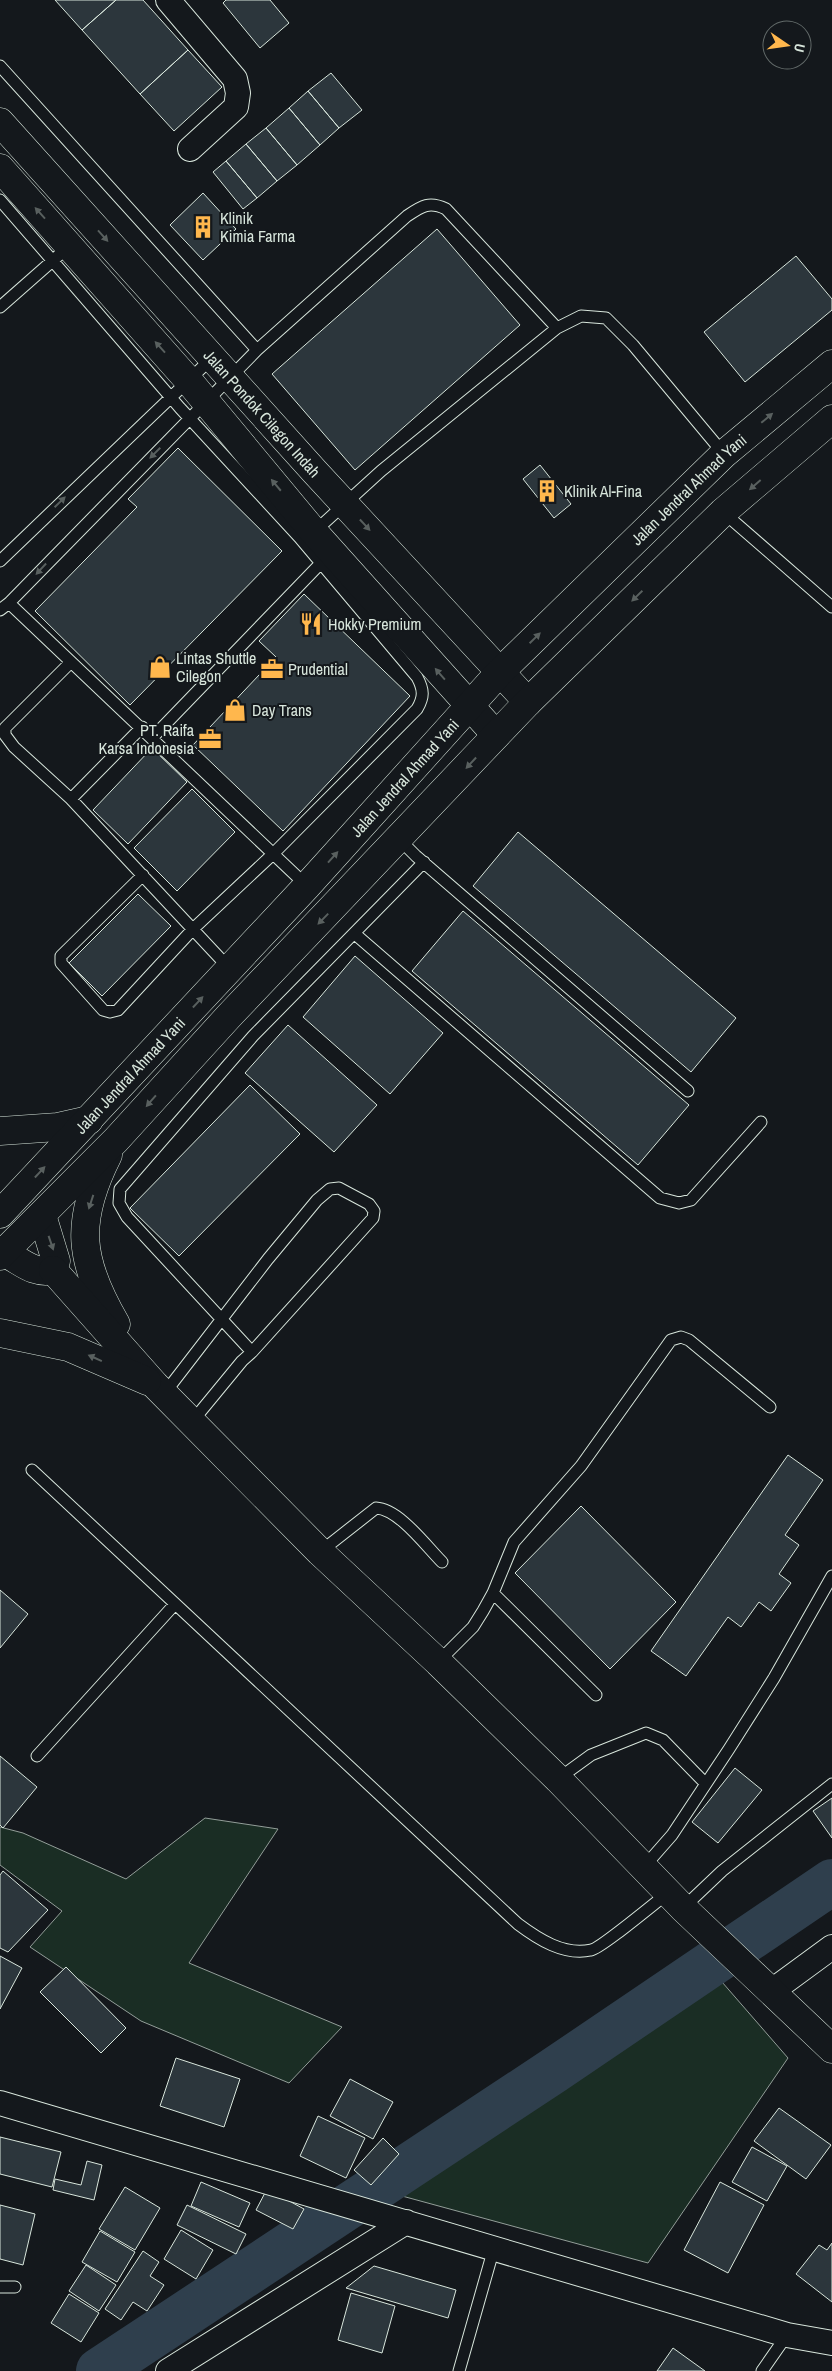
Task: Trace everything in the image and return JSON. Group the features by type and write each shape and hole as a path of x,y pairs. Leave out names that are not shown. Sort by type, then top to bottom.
{"main road":[{"name":"Jalan Pondok Cilegon Indah","path":"0,122 345,504 528,702"},
{"name":"Jalan Pondok Cilegon Indah","path":"0,168 61,253 179,388 314,532 496,735"},
{"name":"Jalan Jendral Ahmad Yani","path":"2,1207 89,1120 307,886 500,672 724,454 832,364"},
{"name":"Jalan Jendral Ahmad Yani","path":"1,1253 42,1215 116,1140 173,1076 528,702 723,512 832,419"},
{"path":"150,1054 173,1076"},
{"path":"0,1131 58,1127 89,1120"},
{"path":"116,1140 102,1168 88,1211 84,1234 86,1258 98,1293 155,1385"},
{"path":"2,1207 42,1215 56,1261 53,1270"},
{"path":"1,1253 33,1270 44,1272 53,1270"},
{"path":"53,1270 155,1385 320,1552 438,1662 558,1779 676,1901 767,1987 829,2042"},
{"path":"0,1333 68,1347 155,1385"}],"street":[{"path":"168,0 236,79 238,93 236,107 190,149"},
{"path":"767,1987 832,1946"},
{"path":"0,2103 787,2335 832,2344"},
{"path":"168,2371 400,2220"}],"lane":[{"path":"0,66 258,350"},
{"path":"0,200 61,253 0,308"},
{"path":"307,886 153,737 5,606 258,350 407,216 424,204 436,204 446,209 557,328"},
{"path":"314,532 381,472 557,328 581,316 606,318 633,345 724,454"},
{"path":"0,561 213,357"},
{"path":"143,875 61,956 61,963 103,1010 110,1012 118,1010 194,928 273,854 417,709 423,697 422,686 417,677 321,563 198,409"},
{"path":"723,512 832,607"},
{"path":"153,737 321,563"},
{"path":"70,663 5,728 5,735 14,747 71,799 194,928 229,968"},
{"path":"71,799 142,728"},
{"path":"399,839 688,1091"},
{"path":"252,1352 127,1217 119,1203 120,1189 253,1036 356,934 424,862"},
{"path":"356,934 660,1198 679,1203 691,1200 703,1189 761,1122"},
{"path":"155,1385 221,1320 280,1244 317,1200 330,1188 339,1188 369,1204 374,1211 374,1218 242,1361 191,1422"},
{"path":"438,1662 473,1627 494,1593 514,1542 582,1466 671,1340 681,1337 688,1340 770,1408"},
{"path":"32,1470 511,1917 539,1940 565,1950 592,1950 676,1901 722,1871 832,1784"},
{"path":"320,1552 376,1508 384,1508 397,1516 442,1562"},
{"path":"642,1868 672,1834 774,1678 832,1576"},
{"path":"494,1593 596,1694"},
{"path":"37,1756 175,1604"},
{"path":"558,1779 591,1755 646,1733 663,1740 705,1783"},
{"path":"459,2371 494,2248"},
{"path":"0,2287 16,2287"},
{"path":"762,2371 787,2335"}],"green space":[{"path":"205,1818 278,1829 189,1963 342,2027 289,2083 141,2021 30,1947 62,1911 0,1865 0,1827 23,1833 126,1879"},
{"path":"722,1982 788,2058 648,2263 402,2196"}],"building":[{"path":"55,0 116,0 82,30"},
{"path":"116,0 143,0 188,50 140,94 82,30"},
{"path":"226,0 270,0 289,23 260,48 223,3"},
{"path":"188,50 222,87 174,131 140,94"},
{"path":"331,73 362,110 339,128 308,91"},
{"path":"308,91 339,128 320,145 289,108"},
{"path":"289,108 320,145 297,165 266,128"},
{"path":"266,128 297,165 277,181 246,144"},
{"path":"246,144 277,181 257,198 226,161"},
{"path":"226,161 257,198 243,209 213,172"},
{"name":"Klinik Kimia Farma","path":"203,193 236,229 203,260 170,225"},
{"path":"437,229 520,325 355,470 272,374"},
{"path":"796,256 832,299 832,310 745,382 704,332"},
{"path":"178,448 282,551 130,705 35,611 137,507 128,499"},
{"name":"Klinik Al-Fina","path":"540,465 571,504 554,518 523,479"},
{"path":"304,594 410,696 283,831 193,745 276,657 259,641"},
{"path":"152,748 187,782 128,844 93,810"},
{"path":"192,789 235,832 177,891 134,848"},
{"path":"518,832 736,1018 691,1072 473,886"},
{"path":"138,894 171,926 102,996 69,963"},
{"path":"463,911 689,1105 638,1165 412,971"},
{"path":"355,956 443,1033 390,1094 303,1017"},
{"path":"288,1025 377,1105 334,1152 245,1073"},
{"path":"250,1085 300,1134 179,1256 130,1208"},
{"path":"788,1455 823,1480 785,1535 799,1545 779,1574 791,1583 771,1611 759,1602 741,1627 728,1617 686,1676 651,1651"},
{"path":"581,1506 676,1602 610,1669 515,1573"},
{"path":"0,1590 28,1614 0,1648"},
{"path":"0,1756 37,1787 3,1828 0,1825"},
{"path":"735,1768 762,1790 718,1843 692,1822"},
{"path":"832,1798 832,1838 813,1811"},
{"path":"3,1871 48,1910 8,1952 0,1948 0,1875"},
{"path":"0,1956 22,1968 0,2009"},
{"path":"66,1967 126,2028 101,2053 40,1992"},
{"path":"176,2058 240,2079 224,2127 160,2106"},
{"path":"350,2079 393,2102 373,2139 330,2116"},
{"path":"779,2108 831,2145 806,2179 754,2141"},
{"path":"318,2116 365,2138 346,2178 300,2156"},
{"path":"0,2137 61,2152 52,2187 0,2174"},
{"path":"383,2138 399,2154 371,2185 354,2170"},
{"path":"752,2147 787,2166 767,2201 732,2182"},
{"path":"87,2161 102,2165 94,2200 53,2190 55,2179 81,2185"},
{"path":"201,2182 250,2203 239,2227 191,2206"},
{"path":"720,2182 764,2205 728,2273 684,2250"},
{"path":"125,2187 160,2208 135,2250 99,2229"},
{"path":"267,2189 304,2209 293,2229 256,2210"},
{"path":"0,2205 35,2214 23,2265 0,2259"},
{"path":"187,2205 246,2234 236,2254 177,2225"},
{"path":"181,2230 213,2250 196,2279 164,2259"},
{"path":"100,2231 135,2252 117,2282 82,2262"},
{"path":"832,2243 832,2302 796,2274 819,2245 827,2250"},
{"path":"143,2251 159,2262 150,2276 164,2285 147,2311 133,2302 121,2320 105,2309"},
{"path":"86,2265 116,2285 99,2311 69,2291"},
{"path":"374,2266 456,2290 448,2318 346,2288"},
{"path":"351,2293 395,2306 382,2353 338,2340"},
{"path":"69,2294 99,2313 81,2342 51,2323"},
{"path":"673,2348 705,2371 657,2371"}],"waterway":[{"path":"99,2371 553,2071 832,1882"}],"place":[{"name":"Klinik Kimia Farma","path":"203,227"},
{"name":"Klinik Al-Fina","path":"547,491"},
{"name":"Hokky Premium","path":"311,624"},
{"name":"Lintas Shuttle Cilegon","path":"160,667"},
{"name":"Prudential","path":"272,669"},
{"name":"Day Trans","path":"235,710"},
{"name":"PT. Raifa Karsa Indonesia","path":"210,739"}]}
